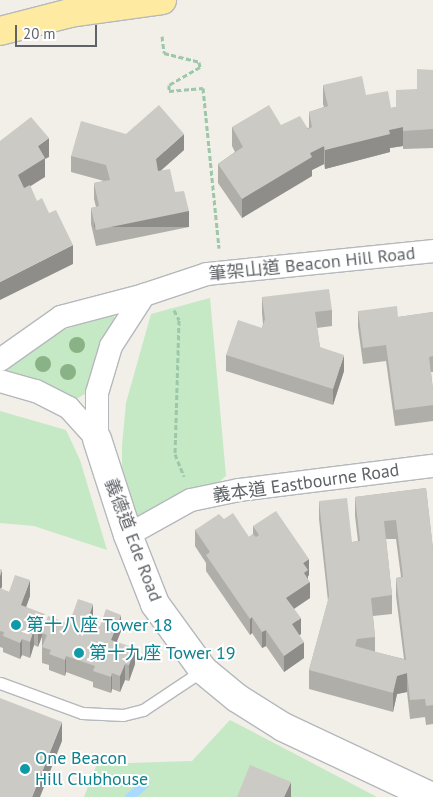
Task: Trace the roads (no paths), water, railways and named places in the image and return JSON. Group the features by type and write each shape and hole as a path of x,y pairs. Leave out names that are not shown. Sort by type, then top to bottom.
{"highway":[{"path":"0,31 70,13 162,0"}],"street":[{"name":"筆架山道 Beacon Hill Road","path":"0,360 61,318 144,296 207,274 433,251"},
{"name":"義德道 Ede Road","path":"144,296 111,346 97,392 97,439 128,535 155,604 203,670 237,698 283,728 432,797"},
{"path":"0,380 36,391 69,408 97,439"},
{"name":"義本道 Eastbourne Road","path":"128,535 191,500 239,490 433,466"}],"lane":[{"path":"0,682 82,713 123,715 143,710 203,670"}],"waterway":[{"path":"129,797 144,784"}],"place":[{"name":"第十八座 Tower 18","path":"16,625"},
{"name":"第十九座 Tower 19","path":"79,653"},
{"name":"One Beacon Hill Clubhouse","path":"25,769"}]}
